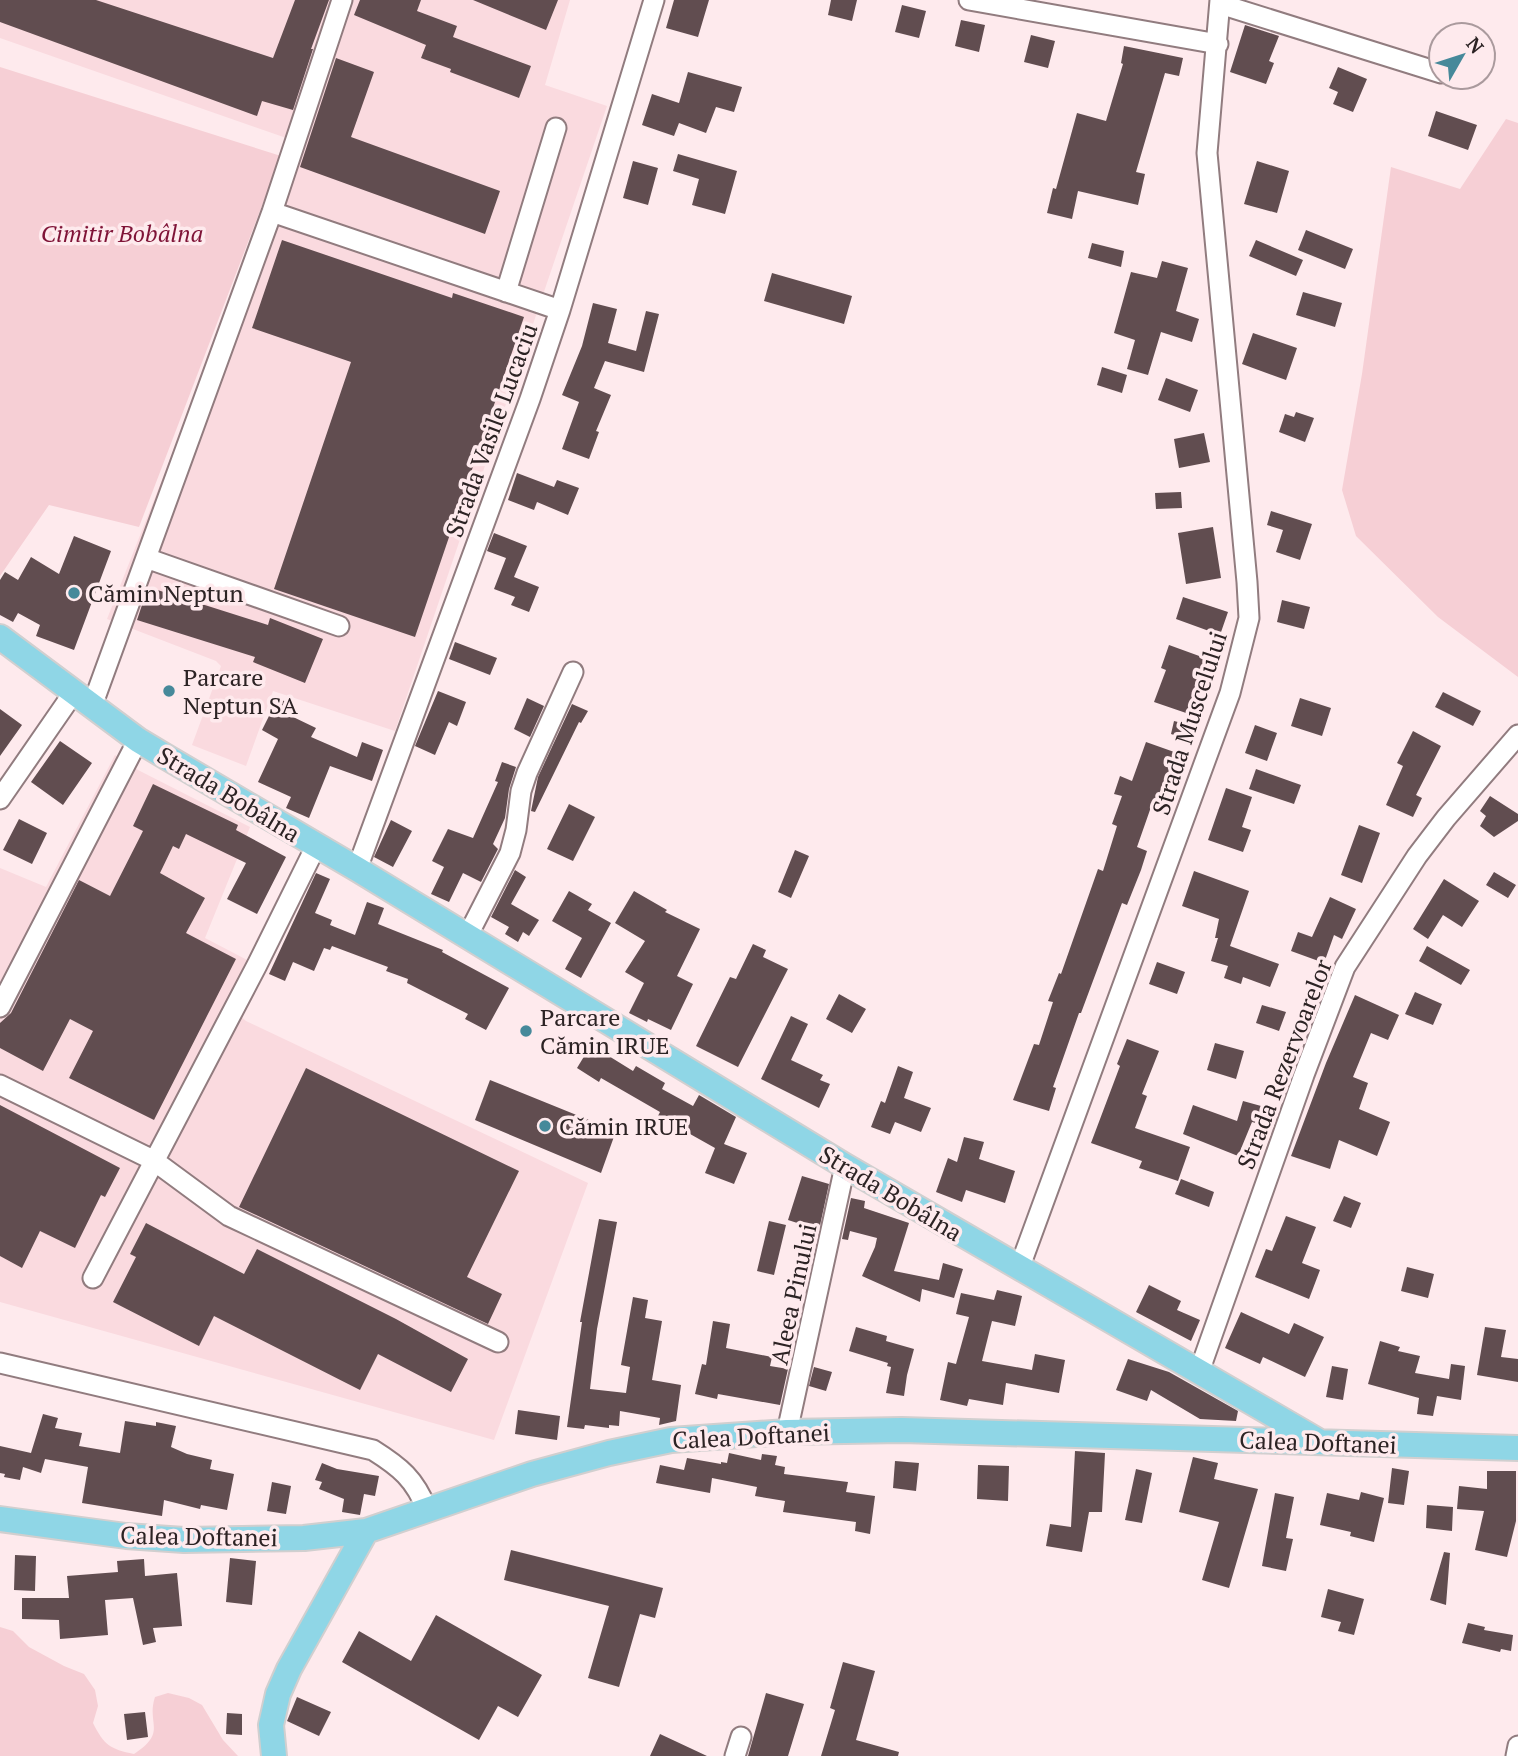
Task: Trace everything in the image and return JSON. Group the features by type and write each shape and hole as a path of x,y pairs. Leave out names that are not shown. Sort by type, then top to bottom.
{"main road":[{"name":"Strada Bobâlna","path":"0,637 138,740 357,869 845,1166 1320,1442"},
{"name":"Calea Doftanei","path":"0,1519 184,1541 304,1538 366,1531 532,1474 621,1450 671,1440 787,1432 902,1430 1518,1448"},
{"path":"274,1756 271,1726 278,1694 289,1669 366,1531"}],"street":[{"path":"0,799 83,699 146,558 272,212 342,0"},
{"name":"Strada Vasile Lucaciu","path":"357,869 560,310 654,0"},
{"path":"969,0 1217,44"},
{"path":"1220,2 1427,69"},
{"name":"Strada Muscelului","path":"1019,1269 1230,693 1249,618 1207,153 1220,2"},
{"path":"506,292 556,128"},
{"path":"272,212 560,310"},
{"path":"146,558 340,626"},
{"path":"467,937 510,853 521,791 527,773 573,672"},
{"name":"Strada Rezervoarelor","path":"1199,1372 1299,1088 1345,967 1417,856 1518,734"},
{"path":"0,1007 138,740"},
{"path":"93,1278 257,965 316,846"},
{"path":"0,1085 153,1160 229,1216 498,1342"},
{"name":"Aleea Pinului","path":"787,1432 845,1166"},
{"path":"0,1363 373,1450 399,1466 419,1490 427,1510"},
{"path":"1516,1756 1518,1746"}],"shaded area":[{"path":"0,0 570,0 545,85 607,106 395,731 273,691 246,766 192,745 221,666 216,661 107,619 292,140 0,38"},
{"path":"115,755 138,770 250,827 205,938 251,962 229,1006 246,1021 588,1183 494,1440 0,1302 0,868 46,887"}],"green space":[{"name":"Cimitir Bobâlna","path":"0,67 281,156 139,527 49,505 0,576"},
{"path":"1506,119 1518,123 1518,677 1438,617 1356,536 1342,490 1362,374 1391,167 1460,189"},
{"path":"0,1627 13,1631 29,1647 84,1674 95,1690 98,1706 93,1723 104,1741 113,1748 134,1754 150,1740 154,1727 155,1697 168,1693 189,1698 202,1705 223,1740 238,1756 0,1756"}],"building":[{"path":"0,0 96,0 273,58 295,0 329,0 293,110 262,101 257,116 0,22"},
{"path":"360,0 421,0 417,11 457,26 453,37 531,66 519,98 421,58 426,45 354,15"},
{"path":"473,0 558,0 546,30"},
{"path":"674,0 709,0 698,37 666,28"},
{"path":"831,0 857,0 852,21 828,15"},
{"path":"902,5 926,11 919,38 895,32"},
{"path":"961,20 985,25 979,52 955,46"},
{"path":"1245,25 1279,36 1269,61 1274,63 1266,84 1230,72"},
{"path":"1031,35 1055,41 1048,68 1024,62"},
{"path":"1124,46 1183,58 1179,76 1165,73 1136,172 1145,174 1138,205 1078,191 1072,219 1047,213 1077,113 1106,121 1123,64"},
{"path":"336,58 374,72 351,137 500,191 485,234 300,167"},
{"path":"1338,67 1367,79 1353,112 1333,104 1338,92 1329,88"},
{"path":"688,72 742,87 734,112 716,107 706,133 679,123 674,136 642,125 652,94 679,103"},
{"path":"1436,111 1477,125 1468,150 1428,136"},
{"path":"678,154 737,171 725,214 692,205 699,179 673,171"},
{"path":"633,161 658,168 648,205 623,198"},
{"path":"1257,161 1289,171 1277,213 1244,204"},
{"path":"1306,230 1353,249 1345,269 1298,250"},
{"path":"282,240 452,298 453,293 524,317 415,637 274,589 351,362 252,328"},
{"path":"1256,240 1303,260 1296,276 1249,256"},
{"path":"1092,243 1124,251 1121,267 1088,258"},
{"path":"1162,261 1188,268 1176,311 1199,319 1192,342 1161,332 1148,375 1127,369 1135,340 1114,333 1131,272 1157,278"},
{"path":"772,273 852,296 844,324 764,301"},
{"path":"1303,292 1342,303 1335,327 1296,315"},
{"path":"593,303 617,309 608,343 636,351 646,311 659,314 644,372 605,361 594,388 611,395 596,431 599,432 589,459 562,449 579,402 562,395 582,346"},
{"path":"1253,333 1297,348 1286,380 1242,364"},
{"path":"1102,367 1127,375 1122,393 1097,385"},
{"path":"1166,378 1198,390 1190,412 1158,400"},
{"path":"1296,412 1314,418 1305,442 1279,432 1285,414 1294,417"},
{"path":"1204,433 1210,462 1179,468 1174,439"},
{"path":"517,473 554,487 557,480 579,488 568,515 537,502 534,510 508,500"},
{"path":"1181,492 1182,508 1156,509 1155,493"},
{"path":"1271,511 1312,524 1300,560 1276,552 1283,530 1267,525"},
{"path":"1213,527 1221,578 1186,584 1178,533"},
{"path":"494,533 527,546 514,577 539,587 529,612 511,605 515,597 494,589 506,558 487,551"},
{"name":"Cămin Neptun","path":"74,536 111,551 74,650 36,636 40,625 18,613 13,622 0,615 0,580 5,572 18,580 31,557 59,574"},
{"path":"148,587 268,625 270,618 323,639 305,683 253,662 255,657 137,620"},
{"path":"1183,597 1228,612 1220,635 1176,619"},
{"path":"1282,600 1310,607 1304,629 1277,622"},
{"path":"455,642 497,658 490,675 449,659"},
{"path":"1169,645 1213,661 1205,684 1199,682 1189,714 1154,702 1166,670 1161,668"},
{"path":"438,691 466,702 457,726 449,722 435,755 415,746"},
{"path":"1443,692 1481,711 1473,726 1435,707"},
{"path":"278,698 294,706 289,715 316,728 311,737 357,757 362,742 383,750 372,781 330,766 309,818 286,808 291,797 258,782 278,739 262,730"},
{"path":"527,698 544,706 530,737 514,729"},
{"path":"1300,698 1331,708 1322,736 1291,726"},
{"path":"572,704 588,711 581,723 579,722 535,812 531,811 538,777"},
{"path":"0,709 22,725 0,756"},
{"path":"1174,721 1190,725 1186,739 1171,734"},
{"path":"1255,725 1277,733 1267,761 1245,753"},
{"path":"1413,731 1441,746 1416,795 1422,798 1413,817 1386,805 1403,766 1397,763"},
{"path":"60,741 92,763 63,805 31,782"},
{"path":"1146,742 1177,753 1156,808 1151,807 1137,847 1147,851 1141,870 1127,905 1122,903 1079,1013 1053,1087 1056,1088 1049,1111 1013,1100 1034,1044 1039,1045 1053,1002 1048,1001 1059,973 1061,974 1098,869 1103,871 1117,826 1112,824 1122,796 1114,794 1120,776 1132,781"},
{"path":"502,762 516,767 509,789 505,818 493,844 498,849 481,882 463,873 449,902 431,894 444,867 432,861 448,829 473,838 498,782 495,781"},
{"path":"1256,769 1301,785 1294,804 1249,789"},
{"path":"153,784 238,825 236,830 286,857 257,914 227,899 246,863 186,834 179,849 173,846 160,873 205,898 186,933 236,959 154,1120 69,1078 93,1031 70,1019 43,1071 0,1048 0,1023 11,1013 79,880 110,896 143,831 133,826"},
{"path":"1226,788 1252,797 1242,827 1251,830 1243,852 1208,840"},
{"path":"1490,796 1518,814 1518,821 1494,837 1480,826 1486,816 1480,811"},
{"path":"569,804 595,817 573,861 547,849"},
{"path":"19,819 47,833 32,864 3,850"},
{"path":"391,820 412,831 393,867 374,857"},
{"path":"1359,825 1380,833 1362,883 1341,875"},
{"path":"795,850 809,856 791,898 778,892"},
{"path":"515,870 526,877 511,904 539,920 529,936 523,932 518,942 505,934 509,927 491,917"},
{"path":"1194,871 1249,891 1230,946 1279,964 1270,987 1243,977 1241,984 1224,978 1228,966 1211,961 1218,938 1215,938 1219,919 1182,906"},
{"path":"1494,872 1516,885 1508,898 1486,885"},
{"path":"316,873 330,879 315,913 332,920 330,925 355,935 367,902 384,908 378,924 443,950 442,952 509,988 486,1030 465,1019 468,1014 407,983 408,979 386,971 388,967 332,946 330,950 324,948 314,971 293,962 285,981 269,974"},
{"path":"1444,879 1479,901 1462,927 1443,915 1428,939 1413,929"},
{"path":"569,891 592,904 588,910 611,923 581,978 565,969 582,938 552,921"},
{"path":"634,891 667,910 665,912 700,929 677,976 693,984 671,1030 629,1013 644,983 625,972 645,941 615,923"},
{"path":"1330,897 1356,909 1342,939 1334,935 1324,963 1291,951 1298,932 1312,937"},
{"path":"753,944 766,950 763,957 788,969 738,1067 696,1046 730,977 736,979"},
{"path":"1427,946 1470,970 1461,985 1419,961"},
{"path":"1157,962 1185,972 1177,994 1149,984"},
{"path":"1415,992 1442,1004 1433,1025 1405,1014"},
{"path":"839,994 866,1009 852,1033 826,1019"},
{"path":"1355,995 1399,1015 1388,1040 1371,1033 1353,1077 1368,1083 1359,1109 1390,1122 1377,1156 1339,1140 1330,1169 1291,1156"},
{"path":"1262,1005 1286,1012 1279,1031 1256,1023"},
{"path":"791,1016 808,1024 791,1060 823,1075 820,1080 830,1084 819,1108 761,1079"},
{"path":"1127,1039 1159,1051 1142,1094 1147,1096 1135,1128 1190,1147 1178,1181 1139,1168 1142,1161 1091,1143 1120,1066 1117,1064"},
{"path":"1215,1043 1244,1051 1236,1079 1207,1070"},
{"path":"591,1045 633,1071 636,1066 665,1083 662,1089 693,1106 699,1095 736,1117 724,1144 747,1153 734,1184 705,1173 715,1148 658,1116 660,1112 601,1078 599,1082 577,1068"},
{"path":"898,1066 913,1072 904,1098 931,1108 921,1132 895,1122 890,1134 871,1127 881,1101 885,1103"},
{"path":"306,1068 519,1171 467,1277 502,1294 488,1324 239,1207"},
{"name":"Cămin IRUE","path":"490,1080 616,1131 601,1173 475,1120"},
{"path":"1243,1101 1272,1109 1267,1126 1252,1122 1238,1156 1183,1134 1193,1105 1237,1121"},
{"path":"0,1105 120,1168 105,1197 101,1195 75,1248 40,1231 22,1268 0,1256"},
{"path":"964,1137 984,1142 979,1159 1015,1171 1005,1203 966,1190 962,1202 936,1192 948,1158 957,1162"},
{"path":"802,1176 829,1184 819,1230 788,1220"},
{"path":"1181,1179 1214,1192 1209,1207 1175,1194"},
{"path":"1344,1196 1361,1203 1351,1228 1333,1221"},
{"path":"851,1198 865,1201 864,1208 909,1223 894,1271 939,1280 943,1263 963,1269 954,1298 922,1289 920,1302 862,1276 877,1238 850,1231 848,1240 842,1239"},
{"path":"1286,1216 1316,1227 1302,1263 1320,1270 1309,1299 1255,1277 1266,1249 1272,1251"},
{"path":"599,1219 617,1222 597,1329 590,1389 626,1393 630,1367 621,1365 633,1297 648,1300 645,1318 662,1321 652,1380 681,1385 676,1421 659,1425 660,1418 620,1411 619,1426 609,1425 609,1428 585,1425 584,1429 567,1427 580,1322"},
{"path":"769,1221 786,1225 774,1275 757,1271"},
{"path":"146,1223 244,1274 257,1249 396,1319 468,1359 451,1392 378,1354 360,1390 214,1316 199,1346 113,1302 136,1257 130,1254"},
{"path":"1407,1267 1434,1274 1428,1298 1401,1291"},
{"path":"1149,1285 1181,1301 1177,1310 1200,1320 1191,1341 1136,1312"},
{"path":"997,1290 1022,1296 1015,1326 992,1321 982,1361 1032,1370 1035,1354 1065,1360 1059,1393 1006,1383 1003,1405 969,1399 967,1406 940,1400 948,1362 956,1364 969,1317 956,1314 961,1293 994,1300"},
{"path":"1241,1312 1289,1334 1294,1323 1324,1337 1305,1377 1263,1357 1260,1364 1225,1348"},
{"path":"713,1321 730,1324 726,1348 772,1357 770,1366 788,1369 780,1405 718,1394 717,1399 695,1394 702,1364 706,1365"},
{"path":"856,1327 887,1336 886,1341 914,1349 904,1396 886,1393 891,1367 887,1366 888,1363 849,1351"},
{"path":"1485,1327 1506,1330 1501,1357 1518,1359 1518,1382 1477,1375"},
{"path":"1380,1341 1400,1347 1398,1351 1420,1356 1415,1373 1449,1379 1451,1364 1465,1366 1461,1400 1437,1396 1433,1416 1417,1414 1419,1398 1368,1384"},
{"path":"1128,1359 1169,1372 1238,1411 1236,1421 1200,1419 1151,1390 1147,1401 1116,1390"},
{"path":"1332,1366 1348,1369 1343,1400 1326,1397"},
{"path":"814,1367 832,1372 826,1391 809,1386"},
{"path":"518,1410 560,1416 557,1440 515,1434"},
{"path":"43,1414 58,1418 55,1428 82,1433 79,1446 120,1453 125,1421 176,1426 171,1447 212,1460 210,1469 234,1474 227,1510 201,1505 200,1509 164,1500 162,1516 82,1503 88,1467 45,1459 41,1473 23,1467 20,1480 4,1477 5,1474 0,1473 0,1446 31,1453"},
{"path":"1075,1451 1105,1453 1102,1512 1089,1512 1082,1552 1046,1546 1050,1524 1071,1527"},
{"path":"729,1453 761,1460 762,1454 777,1456 775,1465 785,1467 784,1474 848,1482 846,1492 875,1496 870,1534 855,1531 856,1522 783,1512 785,1501 755,1496 757,1487 712,1478 710,1493 656,1483 660,1465 684,1470 687,1458 727,1463"},
{"path":"1193,1457 1218,1463 1214,1479 1258,1489 1229,1588 1202,1580 1219,1522 1179,1512"},
{"path":"895,1461 919,1463 916,1491 893,1488"},
{"path":"322,1463 337,1469 379,1476 375,1496 364,1494 360,1515 342,1512 344,1499 319,1489 322,1482 315,1480"},
{"path":"978,1465 1009,1466 1008,1501 977,1499"},
{"path":"1392,1468 1409,1471 1404,1505 1388,1503"},
{"path":"1136,1469 1152,1473 1142,1523 1125,1520"},
{"path":"1487,1471 1516,1471 1516,1521 1507,1557 1475,1550 1484,1511 1457,1509 1459,1486 1487,1489"},
{"path":"272,1482 291,1486 286,1514 267,1511"},
{"path":"1361,1492 1384,1498 1374,1542 1350,1536 1351,1532 1320,1525 1327,1493 1359,1500"},
{"path":"1275,1493 1294,1497 1286,1538 1293,1539 1286,1571 1262,1566"},
{"path":"1427,1505 1453,1507 1452,1531 1426,1528"},
{"path":"511,1550 663,1588 655,1618 640,1614 619,1687 588,1678 609,1606 504,1580"},
{"path":"1444,1552 1450,1553 1446,1605 1430,1600"},
{"path":"15,1555 36,1556 35,1591 14,1590"},
{"path":"230,1558 256,1561 252,1605 226,1602"},
{"path":"144,1559 145,1576 177,1573 182,1626 153,1628 156,1642 143,1645 133,1598 105,1600 108,1635 60,1639 59,1620 22,1619 22,1598 69,1598 67,1576 118,1572 117,1561"},
{"path":"1328,1589 1364,1599 1354,1635 1338,1631 1341,1622 1321,1617"},
{"path":"436,1615 542,1675 518,1717 498,1706 479,1740 342,1662 359,1631 411,1661"},
{"path":"1468,1623 1485,1627 1484,1630 1513,1635 1511,1651 1501,1649 1500,1652 1462,1643"},
{"path":"843,1662 875,1671 856,1740 899,1752 898,1756 821,1756 835,1710 830,1708"},
{"path":"766,1693 804,1704 788,1756 748,1756"},
{"path":"297,1697 331,1712 319,1736 287,1721"},
{"path":"145,1712 148,1737 127,1740 124,1714"},
{"path":"227,1713 242,1714 242,1735 226,1734"},
{"path":"660,1734 707,1756 650,1756"}],"place":[{"name":"Cămin Neptun","path":"74,593"},
{"name":"Parcare Neptun SA","path":"169,691"},
{"name":"Parcare Cămin IRUE","path":"526,1031"},
{"name":"Cămin IRUE","path":"545,1126"}]}
